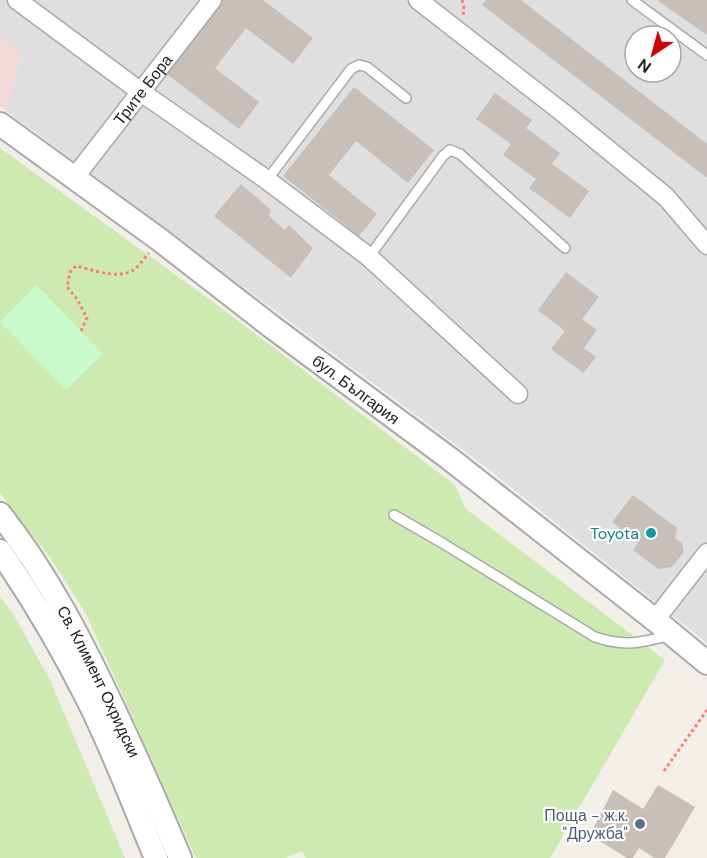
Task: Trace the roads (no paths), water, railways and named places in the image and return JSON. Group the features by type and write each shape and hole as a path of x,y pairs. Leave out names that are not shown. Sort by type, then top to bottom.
{"street":[{"path":"17,0 141,92 267,180 369,257 518,394"},
{"name":"Трите Бора","path":"74,178 212,0"},
{"path":"418,0 562,112 666,197 707,245"},
{"name":"бул. България","path":"0,124 160,240 450,459 656,620 707,663"},
{"name":"Св. Климент Охридски","path":"0,513 35,563 80,639 144,774 180,858"},
{"name":"Св. Климент Охридски","path":"0,551 47,625 88,701 156,858"},
{"path":"656,620 707,553"}],"lane":[{"path":"632,0 707,55"},
{"path":"267,180 351,69 359,65 367,67 406,98"},
{"path":"369,257 443,156 450,150 460,154 565,248"},
{"path":"394,515 595,636 617,643 630,644 673,635"}],"place":[{"name":"Toyota","path":"651,533"},
{"name":"Поща - ж.к. \"Дружба\"","path":"640,824"}]}
